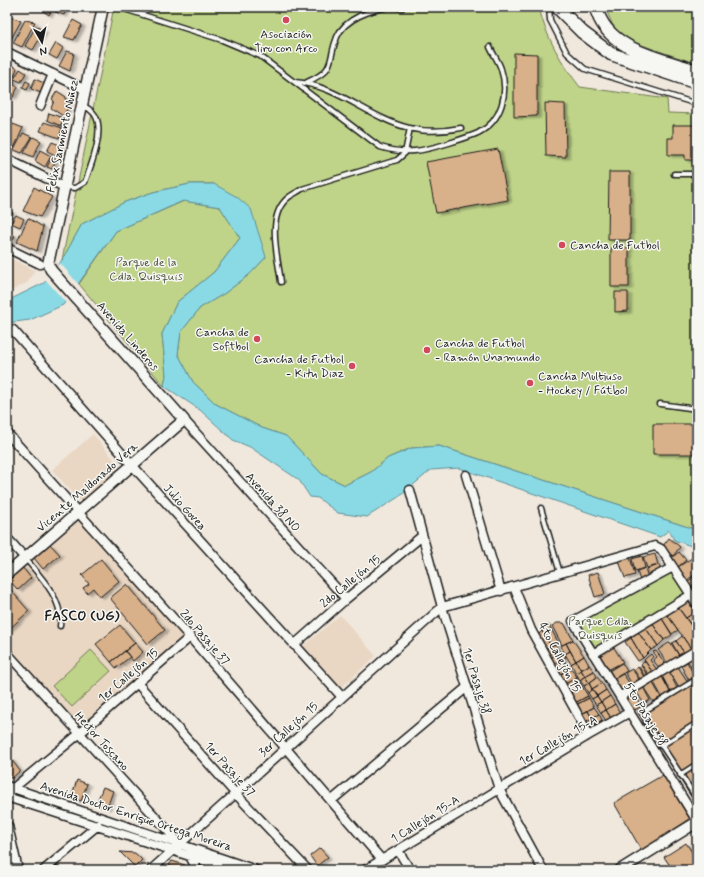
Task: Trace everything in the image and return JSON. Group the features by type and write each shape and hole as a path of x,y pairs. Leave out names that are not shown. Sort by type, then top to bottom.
{"main road":[{"path":"557,7 582,32 611,54 697,83"},
{"path":"596,7 606,29 622,44 697,71"}],"street":[{"name":"Felix Sarmiento Nuñez","path":"51,270 48,264 103,7"},
{"path":"7,52 86,90"},
{"path":"40,106 53,74"},
{"path":"7,159 64,187"},
{"path":"7,248 40,264"},
{"name":"Avenida Linderos","path":"51,270 82,303 184,420"},
{"name":"Julio Govea","path":"13,330 132,465 342,698"},
{"name":"Vicente Maldonado Vera","path":"7,574 184,420"},
{"name":"Avenida 38 NO","path":"184,420 346,599"},
{"name":"2do Pasaje 37","path":"7,433 190,637 382,860"},
{"path":"466,475 501,591"},
{"name":"1er Pasaje 38","path":"410,490 466,688 499,788 543,870"},
{"name":"2do Callejón 15","path":"294,645 346,599 422,536"},
{"path":"7,538 25,558"},
{"path":"442,607 655,546 661,549 697,604"},
{"name":"5to Pasaje 38","path":"673,567 573,621 621,696 697,821"},
{"name":"4to Callejón 15","path":"514,587 534,636 589,735"},
{"path":"593,654 691,595"},
{"name":"3er Callejón 15","path":"151,870 442,607"},
{"name":"1er Callejón 15","path":"9,789 79,734 190,637"},
{"path":"621,696 697,650"},
{"name":"Hector Toscano","path":"7,653 180,844"},
{"name":"1er Pasaje 37","path":"137,683 235,793 308,870"},
{"path":"331,801 466,688"},
{"name":"1er Callejón 15-A","path":"499,788 630,712"},
{"name":"1 Callejón 15-A","path":"365,870 499,788"},
{"name":"Avenida Doctor Enrique Ortega Moreira","path":"9,789 180,844 189,851 233,870"},
{"name":"Avenida Doctor Enrique Ortega Moreira","path":"7,797 173,850 189,851 256,870"},
{"path":"620,870 697,821"},
{"path":"44,870 98,825"},
{"path":"7,826 18,870"},
{"path":"398,850 410,870"},
{"path":"189,851 197,870"}],"lane":[{"path":"118,7 222,40 260,56 380,147 404,153"},
{"path":"307,82 326,71 330,64 337,37 350,22 370,11 389,7"},
{"path":"392,7 402,8"},
{"path":"549,7 550,20 567,53 585,69 697,104"},
{"path":"281,282 275,228 278,210 288,197 302,189 390,163 404,153 438,146 478,133 497,118 504,92 503,77 501,68 490,47"},
{"path":"295,82 307,82 410,128 437,130 461,128"},
{"path":"64,187 75,188 85,182 97,146 98,125 96,117 90,110 82,105"},
{"path":"404,153 410,128"},
{"path":"674,174 697,174"},
{"path":"660,404 697,409"},
{"path":"541,508 560,573"},
{"path":"25,558 56,600 60,612 60,626"},
{"path":"697,679 646,710 644,714 646,722 697,799"},
{"path":"661,746 697,723"},
{"path":"680,775 697,764"}],"shaded area":[{"path":"7,257 35,270 28,282 7,293"},
{"path":"93,434 121,468 82,503 52,470"},
{"path":"77,513 187,638 75,734 7,655 7,574"},
{"path":"340,615 376,656 341,688 302,647"}],"green space":[{"path":"114,7 539,7 545,28 555,49 580,87 667,99 668,113 697,114 697,530 439,446 411,448 388,458 371,472 345,485 322,474 286,436 262,428 216,404 193,382 178,354 181,332 200,308 225,293 250,274 266,257 214,184 190,184 153,192 125,202 82,224 62,260"},
{"path":"605,7 671,7 671,9 697,9 697,64 627,40 613,26"},
{"name":"Parque de la Cdla. Quisquis","path":"184,201 220,207 240,238 214,272 177,302 162,334 166,375 164,386 79,284 116,231"},
{"name":"Parque Cdla. Quisquis","path":"673,567 691,595 593,654 573,621"},
{"path":"91,650 111,671 72,707 52,686"}],"water":[{"path":"190,184 214,184 237,197 251,209 266,257 250,274 225,293 200,308 181,332 178,354 193,382 216,404 262,428 286,436 322,474 345,485 371,472 388,458 412,448 439,446 697,530 697,548 674,540 669,530 660,537 459,468 431,470 400,496 367,517 338,513 318,498 310,497 299,480 250,447 233,440 200,410 164,386 166,375 162,334 177,302 214,272 240,238 220,207 183,201 116,231 63,305 30,320 7,323 7,301 44,283 62,260 82,224 125,202 153,192"}],"pier":[{"path":"60,263 80,286 67,304 45,279"}],"building":[{"path":"45,7 53,7 49,15 43,11"},
{"path":"58,7 67,7 64,15 55,12"},
{"path":"11,17 21,21 11,39 7,38 7,26"},
{"path":"25,20 35,22 22,47 13,43"},
{"path":"73,20 82,25 74,40 64,37"},
{"path":"36,26 44,31 33,50 25,46"},
{"path":"56,43 63,48 57,59 49,55"},
{"path":"67,51 74,53 70,71 59,66"},
{"path":"514,53 537,54 537,116 514,117"},
{"path":"8,64 17,68 14,77 7,74"},
{"path":"20,69 26,73 21,82 14,79"},
{"path":"7,77 15,81 14,85 18,87 13,97 7,96"},
{"path":"35,79 46,84 41,93 31,89"},
{"path":"26,81 30,83 27,90 22,88"},
{"path":"57,91 66,97 65,99 69,102 65,107 68,108 63,116 51,108 54,101 52,99"},
{"path":"545,103 565,104 566,157 546,156"},
{"path":"49,113 63,118 61,126 47,120"},
{"path":"44,122 62,128 59,138 40,131"},
{"path":"13,124 23,128 14,148 7,146 7,135"},
{"path":"673,125 697,125 697,160 685,160 685,155 668,155 668,138 673,138"},
{"path":"23,133 32,137 22,153 14,150"},
{"path":"33,137 41,141 33,157 24,153"},
{"path":"52,142 60,145 57,156 47,151"},
{"path":"498,149 508,200 436,213 426,162"},
{"path":"40,150 51,156 45,167 35,161"},
{"path":"52,157 56,159 52,169 47,167"},
{"path":"609,172 630,172 630,240 608,240"},
{"path":"34,187 52,197 40,217 23,211"},
{"path":"7,210 13,213 9,219 7,219"},
{"path":"16,215 24,219 20,227 11,223"},
{"path":"28,218 43,227 37,251 17,242"},
{"path":"10,233 15,236 11,243 7,241"},
{"path":"611,248 629,248 629,287 611,287"},
{"path":"615,292 628,292 628,311 615,312"},
{"path":"653,424 697,424 697,454 653,454"},
{"path":"669,538 680,547 673,556 662,547"},
{"path":"50,544 60,555 43,569 34,558"},
{"path":"679,552 686,560 678,567 671,558"},
{"path":"655,554 658,565 647,568 643,557"},
{"path":"642,556 645,568 635,571 632,559"},
{"path":"695,556 697,559 697,573 687,580 678,567"},
{"path":"630,557 635,575 625,578 619,561"},
{"path":"101,559 119,581 100,597 93,588 87,593 83,588 89,584 82,575"},
{"path":"659,565 662,573 650,578 647,569"},
{"path":"22,567 31,578 18,590 8,579"},
{"path":"645,568 648,578 640,581 637,571"},
{"path":"598,572 605,594 595,597 588,575"},
{"path":"697,575 697,582 690,587 687,582"},
{"path":"127,584 165,630 148,644 110,598"},
{"path":"697,584 697,592 695,593 691,587"},
{"path":"9,588 29,611 7,631 7,589"},
{"path":"687,600 695,612 686,618 677,606"},
{"path":"677,606 697,634 697,646 692,650 666,613"},
{"path":"695,612 697,622 692,626 686,618"},
{"path":"666,613 678,630 672,634 661,617"},
{"path":"661,617 672,635 664,640 652,623"},
{"path":"697,622 697,634 692,626"},
{"path":"557,623 564,623 573,640 562,645 552,626"},
{"path":"652,623 664,640 658,646 645,627"},
{"path":"120,625 135,643 111,662 96,644"},
{"path":"549,625 558,642 551,646 541,629"},
{"path":"645,627 658,646 651,650 638,632"},
{"path":"542,631 551,646 545,649 537,636"},
{"path":"638,632 651,650 643,658 631,638"},
{"path":"682,636 692,650 685,654 676,641"},
{"path":"631,638 643,658 638,661 625,642"},
{"path":"573,640 584,656 576,661 566,643"},
{"path":"676,641 685,654 680,657 672,643"},
{"path":"670,642 680,657 669,665 658,650"},
{"path":"135,643 143,652 133,661 125,651"},
{"path":"566,643 570,651 565,654 561,646"},
{"path":"555,644 560,653 548,659 543,650"},
{"path":"613,646 623,662 606,671 596,656"},
{"path":"125,651 130,657 116,668 111,662"},
{"path":"562,651 566,657 552,665 548,659"},
{"path":"570,651 576,661 571,664 565,654"},
{"path":"656,651 665,663 659,668 653,660 657,657 653,652"},
{"path":"651,654 653,657 650,660 657,670 653,673 644,660"},
{"path":"696,655 697,657 697,676 687,660"},
{"path":"584,656 589,665 581,670 576,661"},
{"path":"563,659 565,662 554,669 552,665"},
{"path":"576,661 581,670 576,673 571,664"},
{"path":"645,661 653,673 649,675 641,664"},
{"path":"565,662 567,665 555,672 554,669"},
{"path":"687,662 695,677 689,680 681,666"},
{"path":"622,663 627,671 613,679 609,671"},
{"path":"567,665 569,669 558,676 555,672"},
{"path":"589,665 594,671 585,676 581,670"},
{"path":"641,665 647,675 645,676 639,667"},
{"path":"638,667 644,677 640,679 634,670"},
{"path":"678,667 688,682 679,688 670,673"},
{"path":"571,668 577,677 562,686 557,676"},
{"path":"632,669 639,679 632,684 625,673"},
{"path":"581,670 585,676 580,680 576,673"},
{"path":"668,670 677,688 670,691 661,674"},
{"path":"594,671 597,677 589,683 585,676"},
{"path":"623,674 632,687 622,693 613,680"},
{"path":"661,675 670,692 662,697 652,679"},
{"path":"585,676 589,683 584,686 580,680"},
{"path":"577,677 582,686 568,695 562,686"},
{"path":"597,677 602,683 592,689 589,683"},
{"path":"697,678 697,806 638,713"},
{"path":"651,680 661,697 653,702 642,685"},
{"path":"589,683 592,689 588,693 584,686"},
{"path":"602,683 606,690 597,696 592,689"},
{"path":"582,686 588,696 573,704 568,695"},
{"path":"643,687 650,700 644,704 636,691"},
{"path":"592,689 597,696 592,699 588,693"},
{"path":"606,690 610,696 601,702 597,696"},
{"path":"633,693 642,706 633,711 625,698"},
{"path":"588,696 589,698 574,706 573,704"},
{"path":"597,696 601,702 596,705 592,699"},
{"path":"610,696 615,704 606,710 601,702"},
{"path":"589,698 594,707 579,715 574,706"},
{"path":"601,702 606,710 601,713 596,705"},
{"path":"615,704 620,713 611,718 606,710"},
{"path":"594,707 599,714 592,718 588,711"},
{"path":"606,710 611,718 606,721 601,713"},
{"path":"588,711 592,718 584,723 579,715"},
{"path":"599,714 602,720 596,724 592,718"},
{"path":"592,718 596,724 588,729 584,723"},
{"path":"602,720 605,723 598,727 596,724"},
{"path":"11,759 20,771 12,778 7,777 7,763"},
{"path":"663,775 690,819 642,851 614,803"},
{"path":"77,780 87,784 81,801 71,798"},
{"path":"103,787 113,791 107,808 96,804"},
{"path":"686,843 697,860 697,870 673,870 664,857"},
{"path":"320,848 328,857 317,866 310,856"},
{"path":"120,852 135,853 142,860 135,867"},
{"path":"172,861 185,865 180,870 175,870 169,865"}],"place":[{"name":"Asociación Tiro con Arco","path":"286,20"},
{"name":"Cancha de Futbol","path":"562,245"},
{"name":"Cancha de Softbol","path":"257,339"},
{"name":"Cancha de Futbol - Ramón Unamundo","path":"427,350"},
{"name":"Cancha de Futbol - Kitu Diaz","path":"352,366"},
{"name":"Cancha Multiuso - Hockey / Fútbol","path":"530,383"}],"district":[{"name":"FASCO (UG)","path":"82,615"}]}
